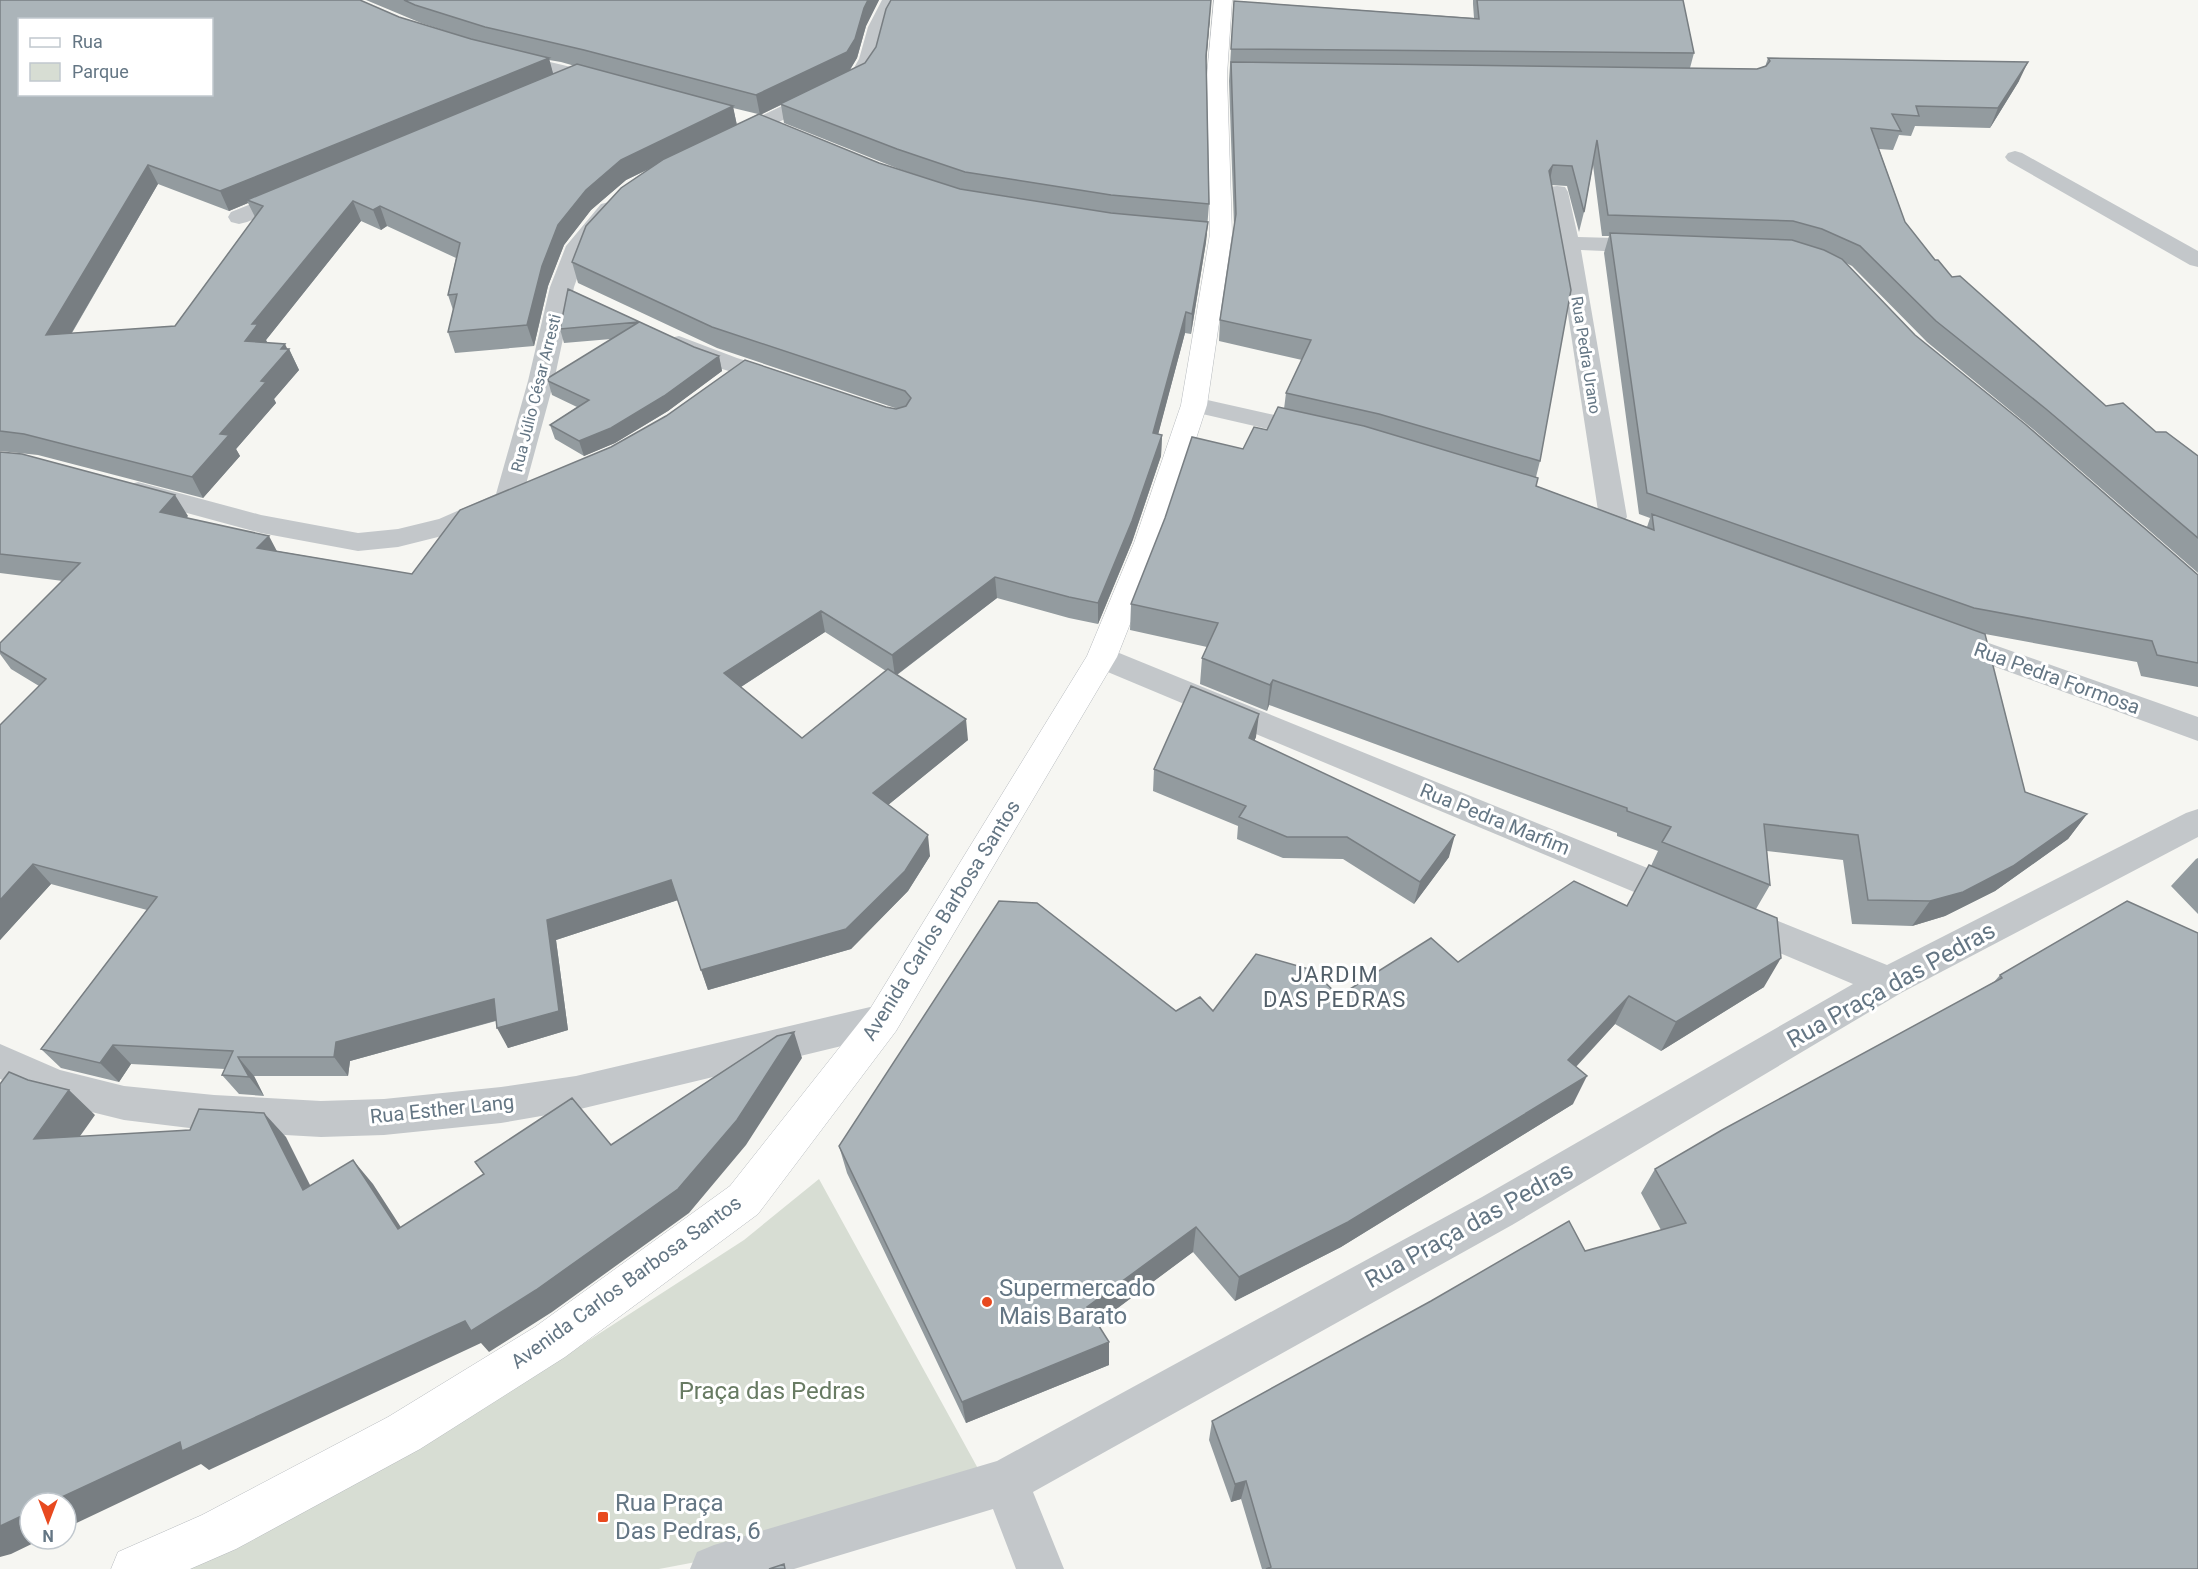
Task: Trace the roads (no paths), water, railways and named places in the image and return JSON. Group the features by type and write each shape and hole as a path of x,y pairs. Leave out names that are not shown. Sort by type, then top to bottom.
{"main road":[{"name":"Avenida Carlos Barbosa Santos","path":"135,1569 219,1532 404,1433 550,1342 698,1234 744,1200 883,1020 1102,657 1148,543 1194,405 1210,233 1229,75 1223,0"}],"street":[{"path":"708,149 858,77 871,58 876,28 891,0"},
{"path":"484,52 624,86"},
{"path":"548,88 581,75"},
{"path":"729,114 782,131"},
{"path":"2015,157 2198,260"},
{"path":"239,217 316,184"},
{"name":"Rua Pedra Urano","path":"1557,192 1568,243 1613,518"},
{"name":"Rua Júlio César Arresti","path":"508,499 540,381 573,292 577,246 601,216 626,195"},
{"path":"1568,243 1677,248"},
{"path":"654,330 707,355 735,376 804,387"},
{"path":"1194,405 1343,438"},
{"name":"Rua Júlio César Arresti","path":"115,485 261,524 358,542 398,538 448,526 534,487"},
{"name":"Rua Pedra Formosa","path":"1928,631 2198,729"},
{"name":"Rua Pedra Marfim","path":"1102,657 1888,982"},
{"name":"Rua Praça das Pedras","path":"714,1569 1006,1482 1497,1211 1888,982 2198,822"},
{"name":"Rua Esther Lang","path":"0,1061 55,1086 124,1103 214,1113 321,1119 384,1117 501,1105 576,1093 883,1020"},
{"path":"1006,1482 1040,1569"}],"place":[{"name":"Supermercado Mais Barato","path":"987,1302"},
{"name":"Rua Praça Das Pedras, 6","path":"603,1517"}],"district":[{"name":"JARDIM DAS PEDRAS","path":"1335,986"}],"park label":[{"name":"Praça das Pedras","path":"772,1391"}]}
